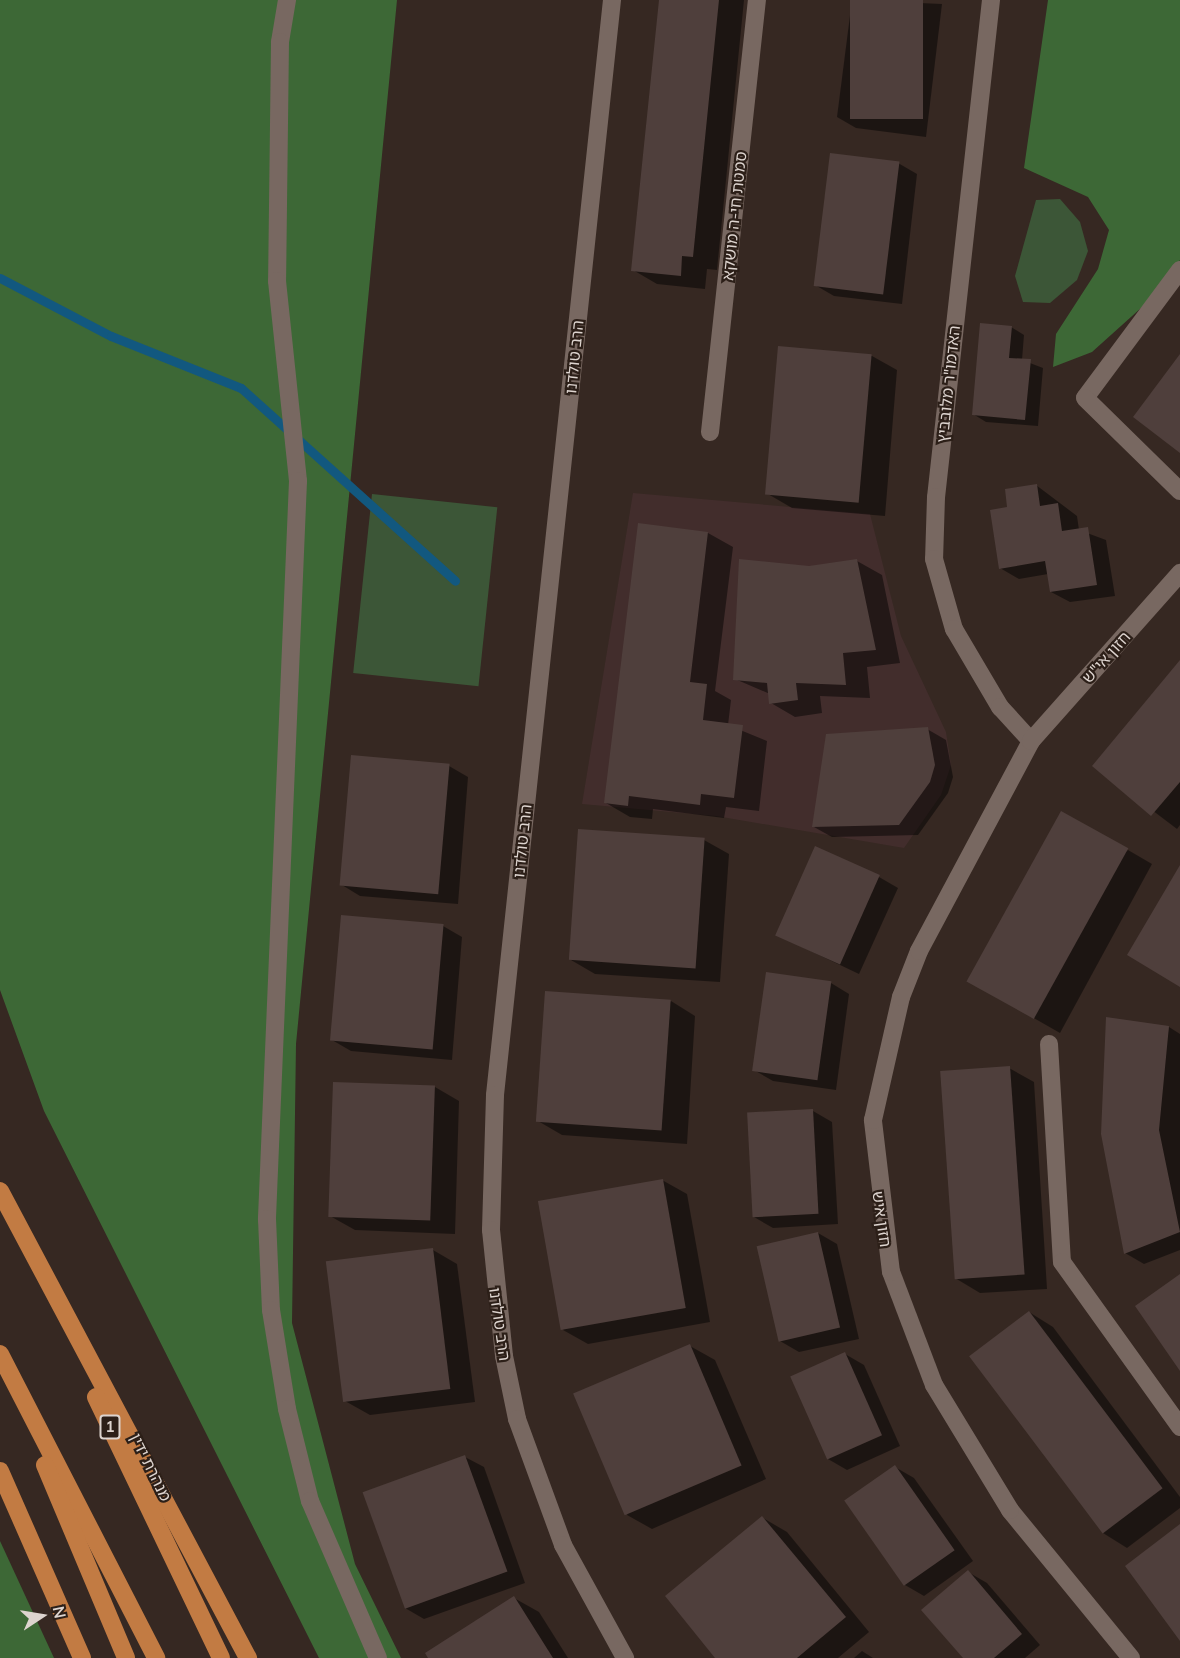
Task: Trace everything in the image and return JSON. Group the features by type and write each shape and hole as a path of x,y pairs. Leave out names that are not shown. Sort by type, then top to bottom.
{"highway":[{"name":"מנהרת ידין","path":"0,1194 221,1658"},
{"path":"0,1194 248,1658"},
{"path":"0,1354 156,1658"},
{"path":"0,1359 126,1658"},
{"path":"0,1471 82,1658"}],"street":[{"path":"287,0 280,42 277,281 298,481 267,1219 271,1310 287,1409 310,1501 378,1658"},
{"name":"הרב טולדנו","path":"612,0 495,1095 491,1230 504,1356 534,1471 563,1545 625,1658"},
{"name":"סמטת חי-ה מושקא","path":"710,432 757,0"},
{"name":"האדמו\"ר מלובביץ","path":"991,0 937,485 934,559 954,629 1000,707 1031,741"},
{"path":"1180,270 1085,398 1180,491"},
{"name":"חזון אי\"ש","path":"1031,741 1180,573"},
{"name":"חזון איש","path":"1031,741 950,887 901,997 873,1120 875,1166 891,1272 934,1385 1010,1510 1131,1658"},
{"path":"1049,1044 1062,1262 1180,1427"}],"shaded area":[{"path":"633,493 870,514 901,636 946,732 951,765 941,795 904,848 716,816 582,804"}],"green space":[{"path":"0,0 397,0 296,1044 292,1323 355,1564 401,1658 319,1658 44,1111 0,990"},
{"path":"1048,0 1180,0 1180,260 1151,299 1092,352 1053,367 1056,334 1098,269 1109,230 1088,197 1024,168"},
{"path":"1060,199 1080,222 1088,251 1077,280 1050,303 1023,302 1015,276 1036,200"},
{"path":"372,494 497,507 478,686 353,673"},
{"path":"0,1541 54,1658 0,1658"}],"building":[{"path":"659,0 719,0 693,257 682,256 681,276 631,271"},
{"path":"850,0 923,0 923,119 850,119"},
{"path":"830,153 899,162 883,295 814,286"},
{"path":"980,323 1012,326 1009,358 1031,359 1025,420 972,415"},
{"path":"778,346 872,354 859,503 765,494"},
{"path":"1180,354 1180,453 1133,417"},
{"path":"1037,484 1040,506 1058,503 1062,531 1088,527 1097,585 1050,592 1045,561 999,569 990,510 1007,507 1005,489"},
{"path":"638,523 708,532 690,682 707,684 703,720 743,725 734,798 701,794 700,805 629,796 628,806 604,803"},
{"path":"739,559 809,566 857,559 876,650 843,653 846,685 796,683 798,700 769,704 767,683 733,680"},
{"path":"1180,660 1180,782 1151,816 1092,766"},
{"path":"928,727 935,765 930,782 899,825 812,827 826,734"},
{"path":"351,755 450,764 438,894 340,886"},
{"path":"1061,811 1128,848 1034,1019 966,982"},
{"path":"578,829 705,838 696,969 569,960"},
{"path":"815,846 880,875 840,964 775,936"},
{"path":"1180,865 1180,987 1127,955"},
{"path":"341,915 444,924 433,1049 330,1041"},
{"path":"766,972 831,981 817,1080 752,1071"},
{"path":"545,991 671,1000 662,1130 536,1122"},
{"path":"1106,1017 1169,1026 1159,1130 1180,1232 1124,1254 1101,1134"},
{"path":"1010,1066 1025,1274 955,1279 940,1071"},
{"path":"333,1082 435,1086 430,1220 328,1217"},
{"path":"813,1109 818,1214 753,1217 747,1112"},
{"path":"663,1179 686,1308 561,1330 538,1201"},
{"path":"818,1232 840,1327 779,1342 757,1246"},
{"path":"433,1248 450,1389 343,1402 326,1261"},
{"path":"1180,1274 1180,1371 1135,1306"},
{"path":"1029,1311 1163,1488 1103,1533 969,1356"},
{"path":"690,1344 742,1466 625,1515 573,1394"},
{"path":"845,1352 882,1435 827,1460 790,1376"},
{"path":"465,1455 507,1572 405,1609 363,1492"},
{"path":"895,1465 955,1550 904,1586 844,1501"},
{"path":"762,1516 846,1617 797,1658 715,1658 665,1596"},
{"path":"1180,1524 1180,1641 1125,1566"},
{"path":"968,1570 1022,1634 994,1658 963,1658 921,1610"},
{"path":"514,1596 553,1658 428,1658 425,1653"}],"waterway":[{"path":"0,278 111,336 241,388 455,581"}]}
